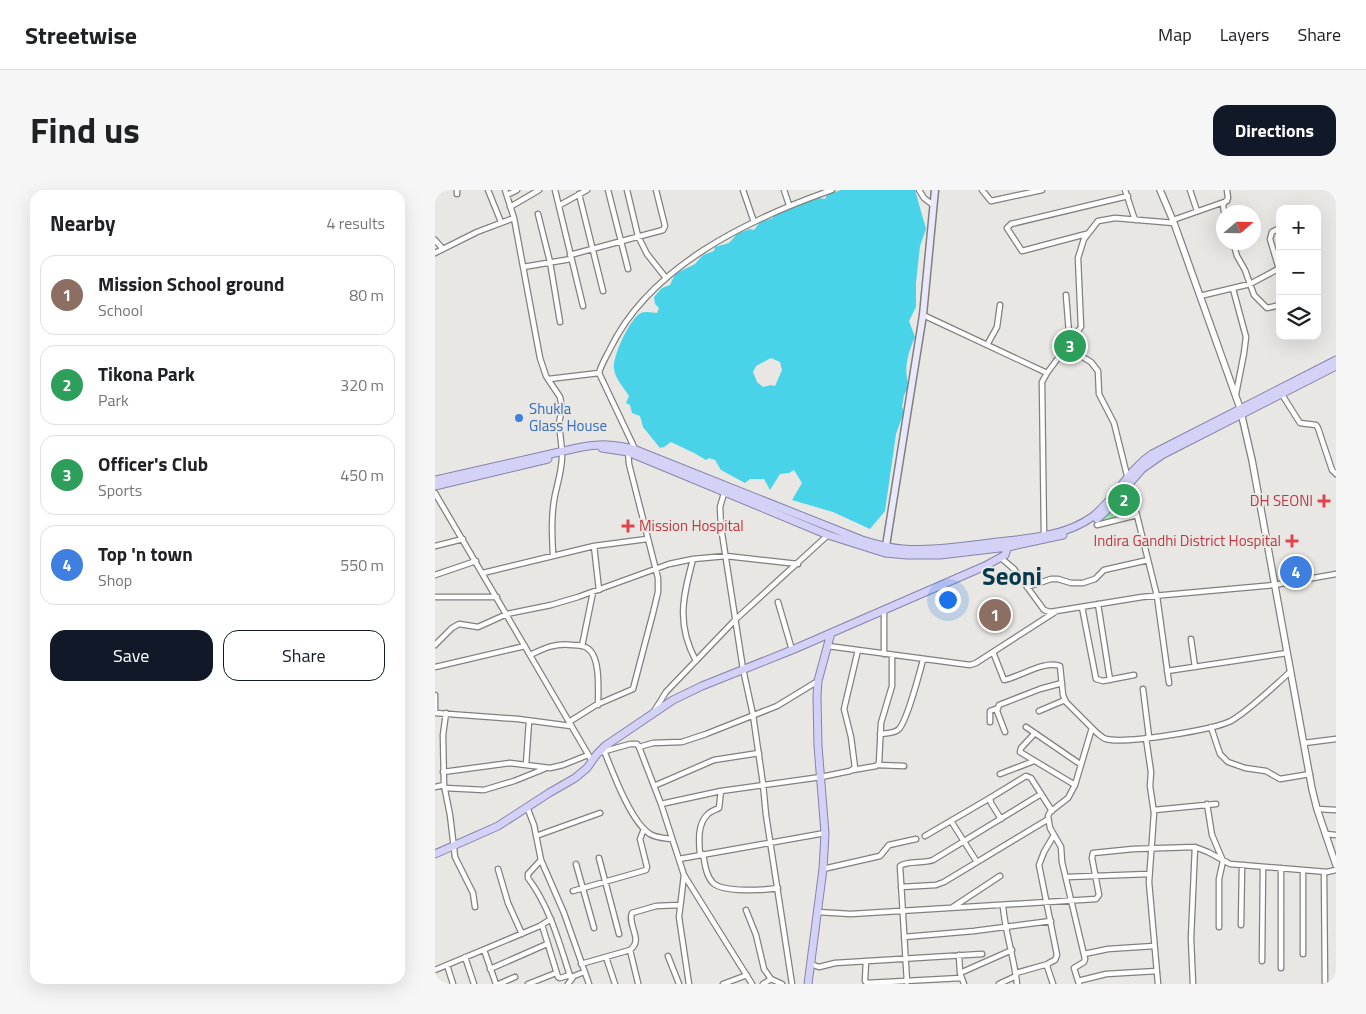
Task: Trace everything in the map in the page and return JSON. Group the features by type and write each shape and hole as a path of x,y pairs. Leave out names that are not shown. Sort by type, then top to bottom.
{"main road":[{"path":"886,550 923,316 935,190"},
{"path":"1281,392 1336,360"},
{"path":"725,489 897,555 927,555 1009,544 1044,537 1070,528 1091,517 1109,500 1142,461 1152,454 1336,366"},
{"path":"435,480 604,444 632,451 828,534 886,550"},
{"path":"435,486 562,453"},
{"path":"435,854 498,826 575,778 587,768 590,758 601,753 605,746 673,700 1001,558 1005,555 1009,544"},
{"path":"808,984 823,869 825,833 817,720 818,681 831,633"}],"street":[{"path":"488,190 501,222"},
{"path":"517,190 506,193 514,218 540,358 544,372 559,393 561,403 559,423 562,453 551,529 553,555"},
{"path":"510,207 539,190"},
{"path":"555,190 583,306"},
{"path":"560,205 587,190"},
{"path":"608,190 628,269"},
{"path":"627,190 638,236 652,261 665,278"},
{"path":"523,267 570,257 593,248 661,232 665,228 656,190"},
{"path":"743,190 754,222"},
{"path":"784,190 789,205"},
{"path":"813,190 814,196"},
{"path":"435,695 435,713 570,724 598,704 630,691 635,684 658,592 657,568 647,539 629,464 632,451 599,373 623,326 665,278 691,258 754,222 789,205 832,190"},
{"path":"919,190 924,198 933,205"},
{"path":"982,190 991,201 1042,190"},
{"path":"1125,190 1135,220"},
{"path":"1160,190 1173,221 1241,412 1309,774 1317,808 1335,861"},
{"path":"1190,190 1197,211"},
{"path":"1223,205 1228,198 1227,190"},
{"path":"579,194 603,291"},
{"path":"1088,234 1022,251 1007,228 1011,224 1127,196"},
{"path":"1044,537 1042,382 1081,327 1078,258 1084,239 1098,221 1115,218 1173,221 1227,201"},
{"path":"538,214 550,262 560,322"},
{"path":"435,253 501,222 514,218"},
{"path":"1276,230 1272,232 1270,239 1276,257"},
{"path":"435,240 443,248"},
{"path":"1235,250 1254,295 1265,307 1270,309 1276,307"},
{"path":"1200,296 1250,284 1276,271"},
{"path":"1233,288 1246,337 1245,353 1235,395"},
{"path":"1066,295 1069,332 1067,346"},
{"path":"987,345 997,327 1000,305"},
{"path":"923,316 1047,373"},
{"path":"1067,346 1091,362 1099,371 1099,394 1114,423 1157,596 1169,683"},
{"path":"549,380 599,373"},
{"path":"1281,392 1299,423 1318,428 1331,470 1336,474"},
{"path":"725,489 720,507 726,556 743,669 759,753 792,984"},
{"path":"435,493 590,758 546,768 514,781 484,790 444,786 435,788"},
{"path":"1097,524 1137,515"},
{"path":"653,713 666,692 736,619 828,534"},
{"path":"435,546 463,539"},
{"path":"483,573 594,546 647,539"},
{"path":"594,546 599,590"},
{"path":"435,644 456,625 478,627 507,614 551,605 599,590 669,564 693,558 726,556 797,564"},
{"path":"693,558 685,592 683,613 687,643 695,661"},
{"path":"1001,558 1014,569 1044,610 1050,612 1157,596 1274,585 1336,574"},
{"path":"1027,587 1051,578 1071,583 1083,583 1095,579 1104,570 1148,560"},
{"path":"435,576 476,561"},
{"path":"582,646 593,592"},
{"path":"435,597 497,597"},
{"path":"778,602 792,650"},
{"path":"1098,604 1110,680"},
{"path":"1082,607 1095,677 1100,681 1134,675"},
{"path":"884,609 884,654"},
{"path":"828,646 970,666 1057,611"},
{"path":"1191,639 1195,666"},
{"path":"530,656 545,648 556,645 582,646 589,650 595,661 598,704"},
{"path":"435,667 525,646"},
{"path":"853,770 855,768 855,759 844,709 858,650"},
{"path":"993,652 1004,680 1037,668 1054,664 1060,666 1065,700 1092,728 1107,739 1148,738 1188,733 1233,719 1290,672"},
{"path":"1167,671 1287,653"},
{"path":"878,765 880,760 879,734 892,686 892,655"},
{"path":"879,734 893,732 901,726 914,692 923,660"},
{"path":"672,839 654,836 644,829 626,801 601,753 630,744 637,744 639,746 692,740 784,702 818,681"},
{"path":"990,722 990,711 1002,704 1062,682"},
{"path":"1143,690 1151,772 1149,786 1154,810 1149,874 1158,984"},
{"path":"1039,711 1065,700"},
{"path":"998,708 997,711 1005,732"},
{"path":"446,713 443,758 444,786 457,863 474,897 475,907"},
{"path":"526,765 529,720"},
{"path":"1026,727 1080,764"},
{"path":"1211,727 1220,754 1227,762 1266,771 1280,779 1309,774"},
{"path":"1092,728 1075,785 1067,798 1047,816 1054,836 1061,847 1084,954 1085,961 1074,968 1079,982 1106,974 1157,971"},
{"path":"1035,733 1020,750 1022,753 1075,785"},
{"path":"1304,743 1336,739"},
{"path":"639,746 661,804 684,875 752,984"},
{"path":"654,786 715,760 759,753"},
{"path":"437,758 443,758"},
{"path":"999,774 1034,761"},
{"path":"443,772 510,763 546,768"},
{"path":"661,804 721,791 821,776 878,765 904,766"},
{"path":"925,836 1026,776 1031,778 1052,810"},
{"path":"721,791 719,808 708,814 701,828 699,841 708,876 717,886 750,891 778,888"},
{"path":"907,982 899,869 901,865 930,862 1041,794"},
{"path":"990,798 991,803 1001,818"},
{"path":"1207,804 1212,835 1223,861 1219,879 1219,927"},
{"path":"1154,810 1216,804"},
{"path":"527,808 541,860 565,913 583,972 589,984"},
{"path":"1317,808 1336,810"},
{"path":"536,836 600,813"},
{"path":"901,887 940,884 1047,820"},
{"path":"951,821 977,862"},
{"path":"573,891 647,870 640,839 644,829"},
{"path":"679,859 825,833"},
{"path":"1326,834 1336,834"},
{"path":"999,984 1016,975 1048,964 1055,960 1057,955 1039,865 1041,857 1054,836"},
{"path":"823,869 874,858 883,855 889,845 916,839"},
{"path":"1193,984 1191,928 1195,847"},
{"path":"817,912 851,914 902,912 1098,898 1093,854 1150,848 1195,847 1230,864 1242,866 1324,872 1336,870"},
{"path":"599,858 619,934"},
{"path":"541,860 529,872 528,878 551,919 570,980"},
{"path":"576,864 594,928"},
{"path":"1241,924 1242,866"},
{"path":"1262,961 1263,867"},
{"path":"1281,868 1281,968"},
{"path":"498,869 508,903 521,934"},
{"path":"1303,870 1303,954"},
{"path":"1324,872 1325,984"},
{"path":"1067,877 1149,874"},
{"path":"684,875 679,905 679,922 689,984"},
{"path":"951,908 1000,876"},
{"path":"581,964 630,950 634,947 636,941 631,914 656,906 679,905"},
{"path":"1003,906 1005,927 1017,984"},
{"path":"746,910 756,936 764,969 771,979 781,984"},
{"path":"435,970 542,925 551,919"},
{"path":"904,937 1051,921"},
{"path":"542,925 556,973 560,978 570,980"},
{"path":"491,969 547,944"},
{"path":"1084,954 1108,949 1154,946"},
{"path":"484,950 497,984 515,977"},
{"path":"630,950 638,983"},
{"path":"866,961 865,980 867,983 884,984 960,975 1011,950"},
{"path":"811,964 819,967 830,964 866,961 982,954"},
{"path":"959,955 960,975 963,984"},
{"path":"668,956 679,984"},
{"path":"465,957 474,984"},
{"path":"606,957 615,984"},
{"path":"1048,964 1047,968 1053,984"},
{"path":"447,965 453,984"},
{"path":"570,980 583,972"},
{"path":"529,984 556,973"},
{"path":"723,984 747,976"},
{"path":"763,984 771,979"}],"green space":[{"path":"1128,485 1136,515 1097,521"}],"water":[{"path":"841,190 915,190 926,229 920,246 916,283 916,307 909,321 915,337 907,361 906,373 909,386 904,395 902,407 904,412 896,434 885,511 870,529 833,512 792,500 802,483 794,470 789,473 780,474 770,490 764,479 750,479 745,483 721,470 715,460 709,458 706,460 671,442 660,448 643,427 640,416 632,413 630,405 626,403 629,396 618,380 614,369 619,347 632,322 641,313 657,313 659,308 655,304 654,297 662,288 670,285 675,274 695,264 703,255 714,251 715,247 729,243 737,234 750,229 754,230 760,222 773,218 774,214 819,198 825,199 827,195","holes":["771,358 780,362 782,370 775,386 763,387 757,382 753,372 756,366"]}],"place":[{"name":"Officer's Club","path":"1070,346"},
{"name":"Shukla Glass House","path":"519,418"},
{"name":"Tikona Park","path":"1124,500"},
{"name":"DH SEONI","path":"1324,501"},
{"name":"Mission Hospital","path":"628,526"},
{"name":"Indira Gandhi District Hospital","path":"1292,541"},
{"name":"Top 'n town","path":"1296,572"},
{"name":"Mission School ground","path":"995,615"}],"district":[{"name":"Seoni","path":"1012,576"}]}
